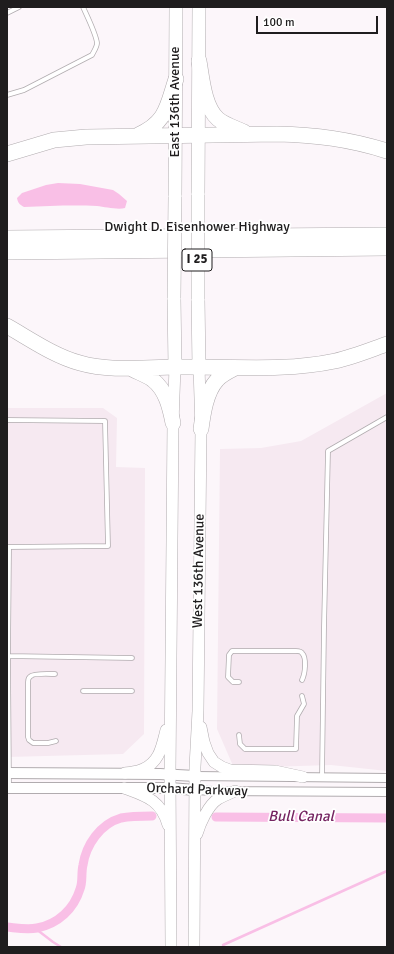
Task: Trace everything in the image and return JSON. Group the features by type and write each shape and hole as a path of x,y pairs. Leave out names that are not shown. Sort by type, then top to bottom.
{"highway":[{"path":"198,61 208,104 212,112 220,120 248,134"},
{"path":"135,136 146,131 161,118 168,104 176,79"},
{"path":"7,154 54,140 86,137 248,134 299,134 343,139 387,151"},
{"name":"Dwight D. Eisenhower Highway","path":"7,228 387,226"},
{"path":"7,238 387,235"},
{"path":"7,252 387,248"},
{"name":"I 25","path":"7,261 387,258"},
{"path":"7,326 52,352 78,363 104,368 199,366 236,368 291,366 336,361 387,344"},
{"path":"130,368 152,379 160,387 168,401 173,423"},
{"path":"201,429 202,417 212,387 218,379 236,368"}],"main road":[{"name":"East 136th Avenue","path":"175,197 176,7"},
{"name":"East 136th Avenue","path":"198,195 199,7"},
{"name":"West 136th Avenue","path":"194,947 195,776 198,711 201,429 198,299 198,195"},
{"name":"West 136th Avenue","path":"171,947 170,712 175,367 175,197"},
{"path":"198,711 204,742 208,753 211,758 222,767 230,770 275,771 303,777"},
{"path":"125,773 145,769 156,760 160,751 170,712"},
{"path":"124,788 146,796 156,802 167,819 170,833"},
{"path":"195,840 199,828 212,804 218,799 235,791"}],"street":[{"name":"Orchard Parkway","path":"8,773 125,773 195,776 387,778"},
{"name":"Orchard Parkway","path":"8,788 170,788 235,791 387,792"}],"lane":[{"path":"7,13 20,7"},
{"path":"7,95 24,90 92,55 97,43 84,7"},
{"path":"322,778 328,451 387,417"},
{"path":"7,420 105,420 108,546 8,547 8,788"},
{"path":"239,682 233,682 228,677 229,655 232,651 296,650 301,652 304,655 305,661 304,676 302,680"},
{"path":"8,656 132,658"},
{"path":"55,674 34,674 29,678 28,737 33,743 48,743 56,741"},
{"path":"83,691 132,691"},
{"path":"239,735 240,744 245,748 296,749 297,716 304,704 302,696"}],"shaded area":[{"path":"58,183 80,184 113,190 127,201 125,208 115,209 97,206 24,207 18,202 17,198 22,193 46,185"},
{"path":"387,393 387,771 331,765 234,768 217,729 220,449 261,448 301,441"},
{"path":"7,408 103,408 117,418 116,467 145,468 144,734 123,754 7,757"}],"waterway":[{"name":"Bull Canal","path":"7,927 26,929 37,928 45,926 58,919 74,903 81,886 82,868 87,850 95,836 107,825 121,818 133,816 152,816"},
{"name":"Bull Canal","path":"216,817 387,818"},
{"path":"223,945 387,871"},
{"path":"36,929 61,947"}]}
